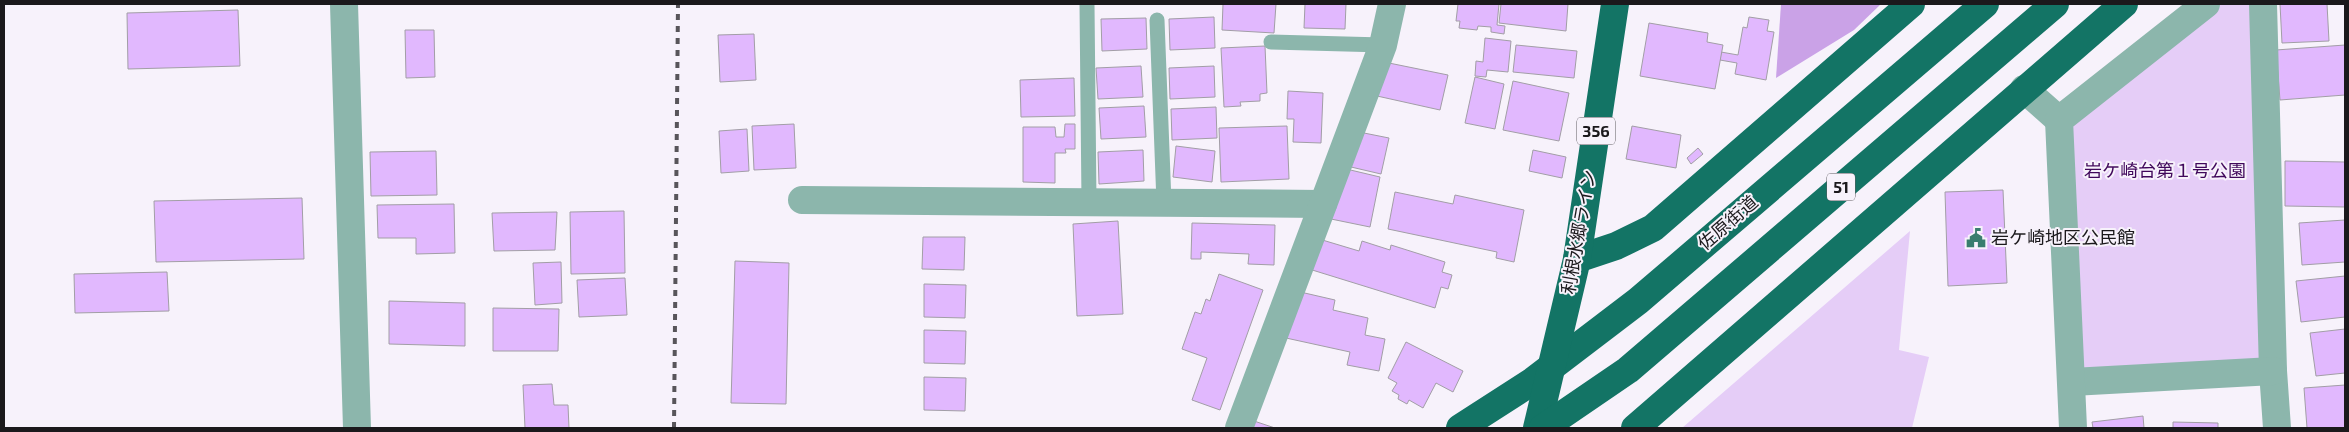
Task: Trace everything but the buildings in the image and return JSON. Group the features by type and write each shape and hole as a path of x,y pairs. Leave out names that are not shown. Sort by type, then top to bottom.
{"highway":[{"name":"利根水郷ライン","path":"1537,428 1577,259 1615,4"},
{"path":"1577,259 1616,246 1653,228 1911,4"},
{"name":"佐原街道","path":"1460,428 1533,381 1638,301 1985,4"},
{"name":"51","path":"1543,428 1628,370 2055,4"},
{"path":"1635,428 2124,4"}],"street":[{"path":"344,4 357,428"},
{"path":"1239,428 1383,45 1392,4"},
{"path":"2059,120 2206,4"},
{"path":"2263,4 2273,371 2277,428"},
{"path":"2024,89 2059,120 2073,428"},
{"path":"802,200 1323,204"},
{"path":"2072,382 2273,371"}],"lane":[{"path":"1087,4 1089,202"},
{"path":"1157,20 1164,203"},
{"path":"1271,42 1383,45"}],"green space":[{"name":"岩ケ崎台第１号公園","path":"2206,4 2263,4 2273,371 2072,382 2059,120"},
{"path":"1910,231 1899,350 1929,357 1912,428 1682,428"}],"shaded area":[{"path":"1781,4 1881,4 1854,30 1776,78"}],"railway":[{"path":"674,428 678,4"}],"place":[{"name":"岩ケ崎地区公民館","path":"1976,238"}]}
